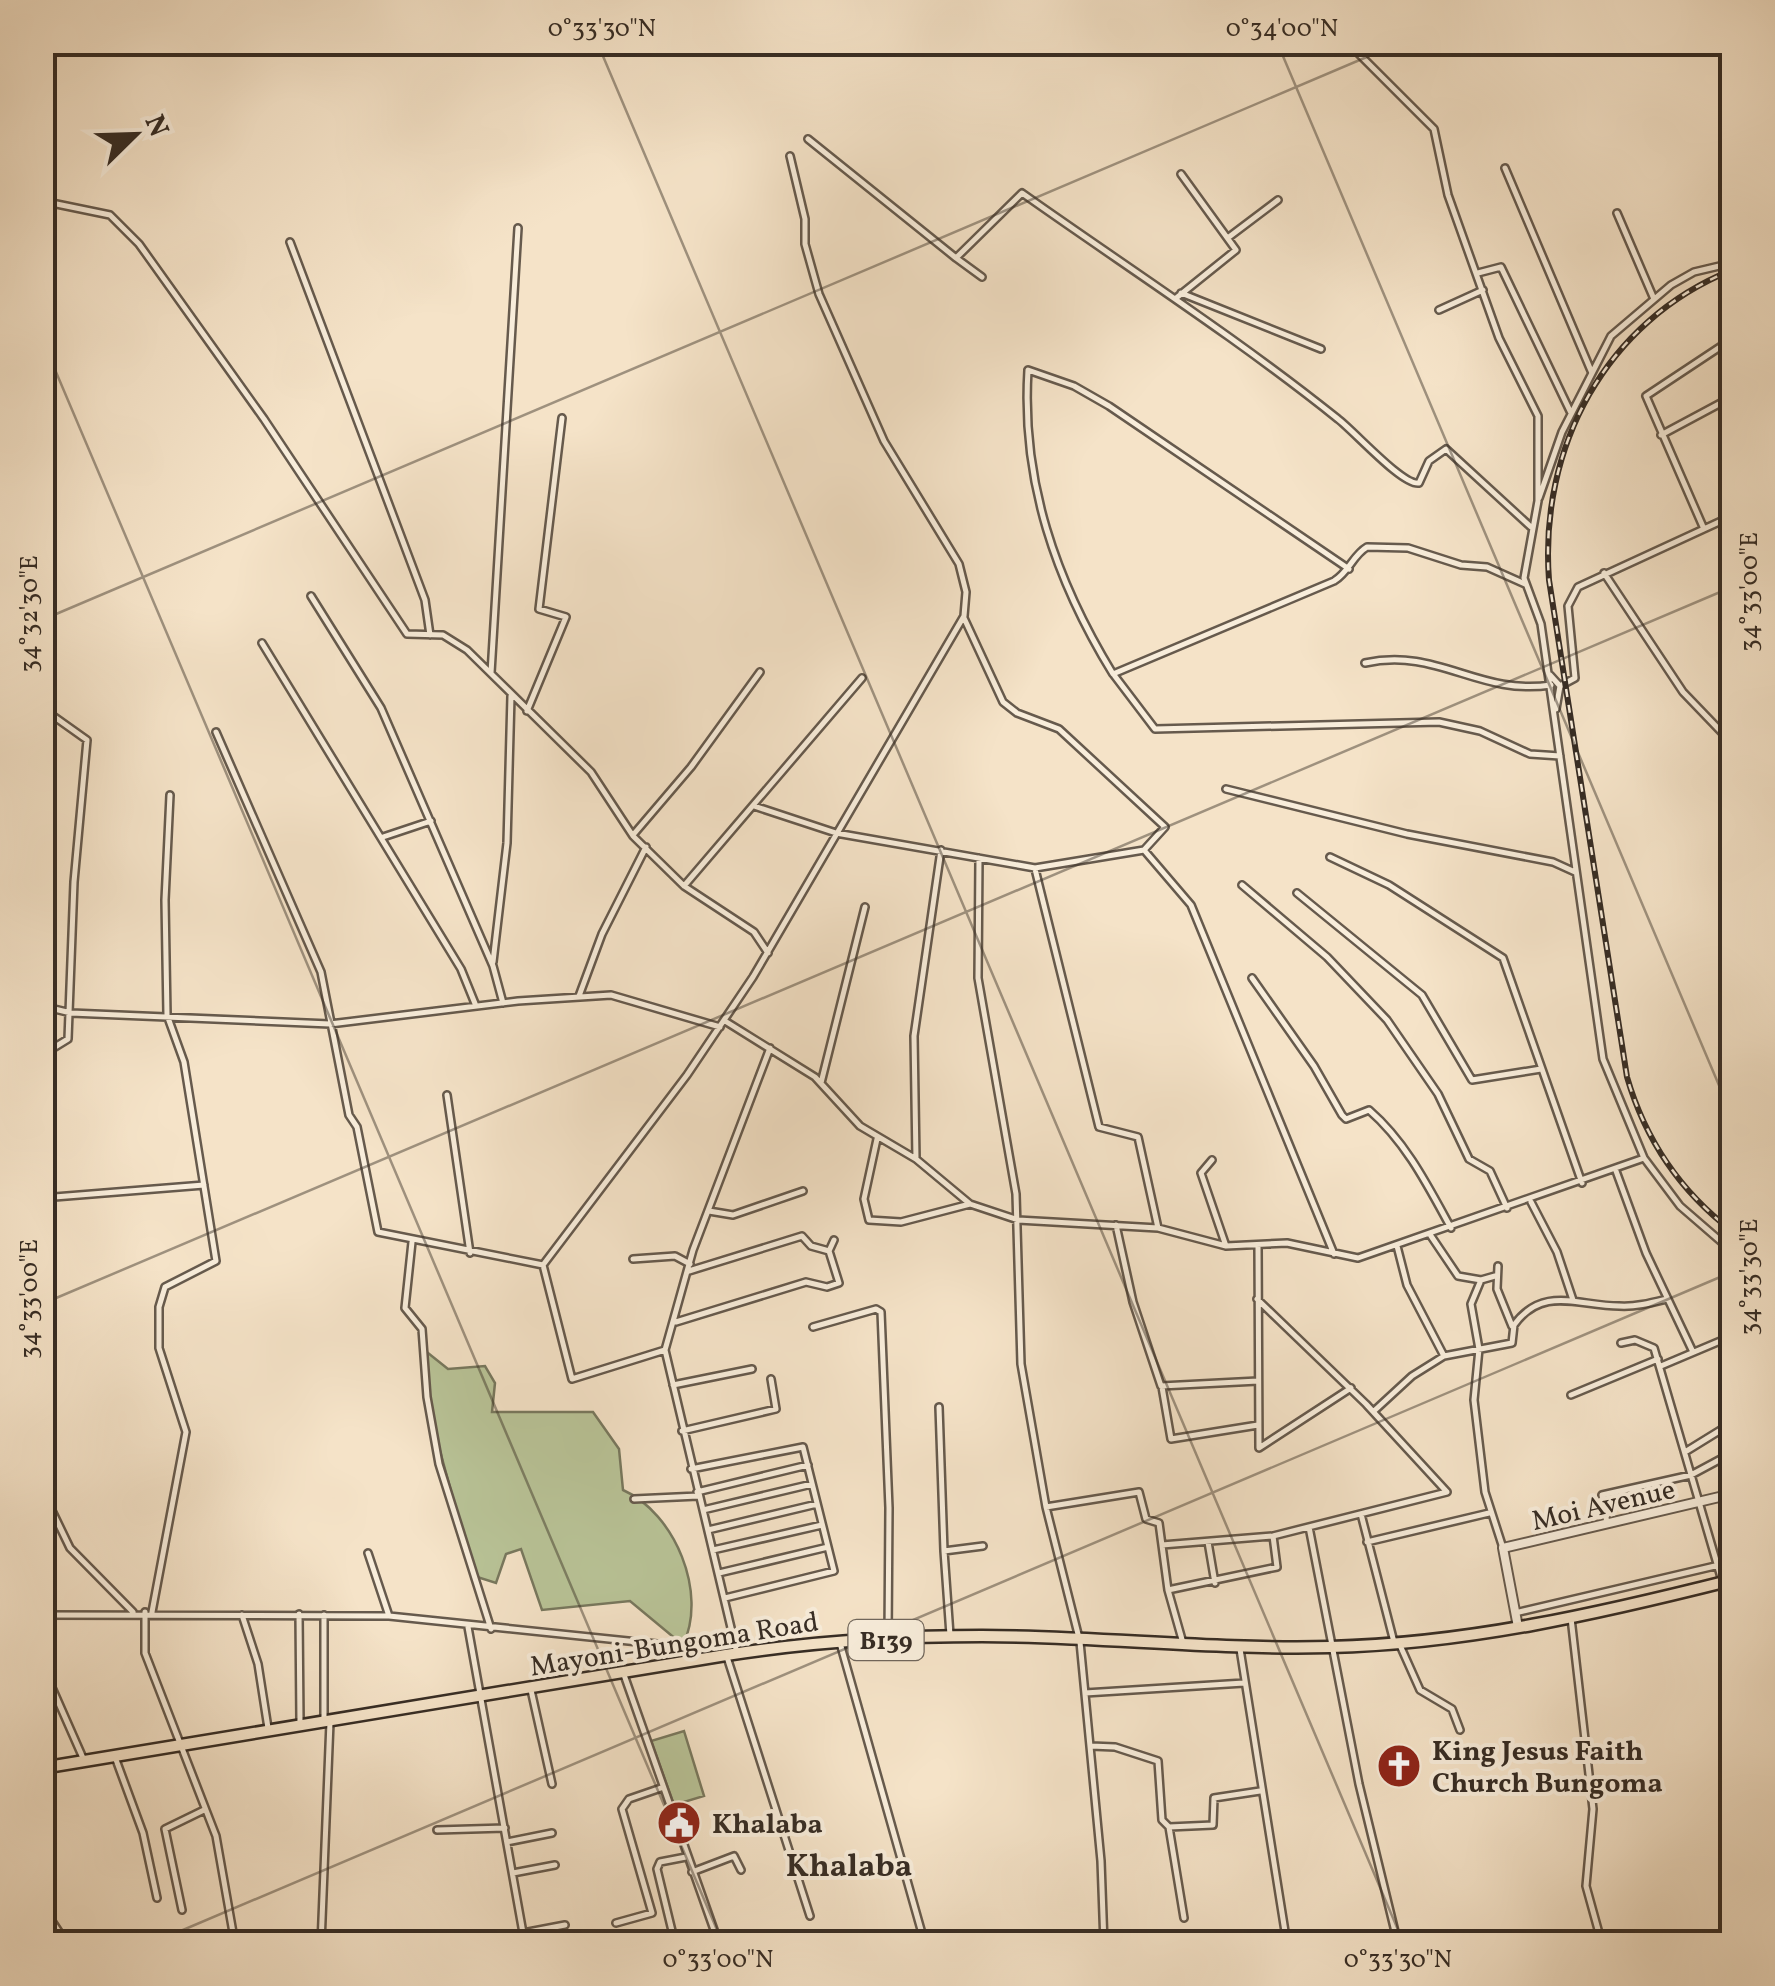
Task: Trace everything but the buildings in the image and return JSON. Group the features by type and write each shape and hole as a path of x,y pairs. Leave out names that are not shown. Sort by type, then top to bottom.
{"main road":[{"name":"Mayoni-Bungoma Road","path":"42,1768 624,1672 733,1650 839,1641 950,1638 1184,1646 1334,1647 1396,1643 1570,1618 1727,1582"}],"street":[{"path":"1347,42 1434,128 1448,195 1499,338 1538,416 1538,500"},
{"path":"808,139 982,277"},
{"path":"542,1265 720,1028 768,953 964,616 966,592 958,564 884,441 819,294 804,244 805,219 790,156"},
{"path":"1729,161 1732,178"},
{"path":"1506,168 1592,373"},
{"path":"1175,298 1235,252 1181,174"},
{"path":"956,258 1021,193 1175,298 1340,420 1402,479 1419,483 1429,462 1439,450 1446,450 1531,527"},
{"path":"1228,237 1278,200"},
{"path":"42,201 110,215 139,244 264,420 406,634 452,640 491,673 591,772 633,836 684,886 754,932 768,953"},
{"path":"1617,213 1654,299"},
{"path":"491,673 518,228"},
{"path":"290,242 426,600 430,635"},
{"path":"1732,263 1694,272 1654,299 1611,336 1571,413 1538,500 1525,584 1541,624 1603,1059 1644,1158 1680,1206 1732,1251"},
{"path":"1478,273 1501,267 1571,413"},
{"path":"1438,310 1483,290"},
{"path":"1182,293 1321,349"},
{"path":"1704,528 1646,399 1648,392 1732,339"},
{"path":"1349,569 1109,406 1029,368 1028,421 1046,537 1085,628 1153,729 1439,722 1480,731 1530,754 1560,756"},
{"path":"1660,435 1732,397"},
{"path":"527,711 566,620 566,614 539,610 562,418"},
{"path":"1560,686 1572,681 1576,668 1568,606 1578,587 1732,516"},
{"path":"1113,674 1334,581 1349,569 1363,548 1388,546 1461,565 1487,567 1525,584"},
{"path":"1604,573 1683,692 1732,744"},
{"path":"310,596 381,708 493,966 503,1003"},
{"path":"754,806 836,833 1035,868 1144,850 1165,827 1059,730 1017,713 1002,702 964,616"},
{"path":"262,644 461,968 476,1006"},
{"path":"1365,663 1419,660 1498,687 1551,685"},
{"path":"633,836 760,672"},
{"path":"1549,675 1560,686"},
{"path":"684,886 862,678"},
{"path":"1555,712 1560,686"},
{"path":"493,966 507,843 510,696"},
{"path":"42,708 87,740 74,882 66,1042 42,1055"},
{"path":"216,732 262,844 309,939 324,983 378,1232 542,1265"},
{"path":"1226,789 1407,834 1553,862 1576,872"},
{"path":"170,795 165,900 167,1015 184,1062 215,1264 165,1286 160,1307 164,1376 186,1432 148,1612 145,1653 220,1850 235,1944"},
{"path":"383,837 431,821"},
{"path":"579,996 602,934 646,846"},
{"path":"916,1160 914,1036 941,849"},
{"path":"1144,850 1191,905 1334,1254"},
{"path":"1330,857 1389,885 1504,958 1582,1183"},
{"path":"980,858 978,978 1018,1220 1021,1364 1046,1507 1080,1642 1104,1944"},
{"path":"1035,868 1098,1128 1138,1137 1158,1228"},
{"path":"1242,885 1327,957 1387,1020 1438,1094 1470,1159 1490,1171 1507,1208"},
{"path":"1297,893 1422,995 1472,1080 1541,1068"},
{"path":"821,1083 865,908"},
{"path":"1252,978 1314,1066 1342,1116 1348,1118 1369,1110 1383,1124 1421,1174 1451,1228"},
{"path":"42,1006 70,1013 330,1024 579,996 622,998 720,1028"},
{"path":"724,1020 821,1083 850,1118 877,1139 916,1160 970,1204 1018,1220 1158,1228 1226,1246 1297,1244 1334,1254 1368,1256 1644,1158"},
{"path":"770,1048 689,1268 665,1350 733,1650 810,1916"},
{"path":"447,1095 470,1253"},
{"path":"877,1139 864,1200 870,1220 901,1222 970,1204"},
{"path":"1212,1160 1201,1173 1226,1246"},
{"path":"1616,1170 1667,1299 1693,1352"},
{"path":"42,1198 204,1185"},
{"path":"709,1211 733,1215 803,1190"},
{"path":"1530,1201 1558,1252 1573,1300"},
{"path":"1116,1225 1134,1302 1162,1387 1172,1439 1258,1425"},
{"path":"1431,1235 1458,1276 1481,1280 1495,1276"},
{"path":"689,1268 802,1236 811,1246 830,1251"},
{"path":"675,1322 806,1282 827,1287 840,1284 830,1251 834,1240"},
{"path":"412,1241 405,1308 422,1329 427,1397 439,1464 490,1629"},
{"path":"1258,1245 1260,1448 1351,1388"},
{"path":"1397,1246 1406,1284 1444,1356"},
{"path":"633,1258 675,1256 689,1268"},
{"path":"542,1265 572,1379 665,1350"},
{"path":"1374,1411 1412,1376 1444,1356 1512,1343 1513,1329 1495,1276 1498,1266"},
{"path":"1481,1280 1470,1304 1479,1349 1474,1400 1489,1513 1503,1548"},
{"path":"1162,1546 1273,1536 1447,1491 1374,1411 1257,1299"},
{"path":"1513,1329 1521,1315 1540,1301 1573,1300 1615,1307 1667,1299"},
{"path":"813,1327 876,1309 881,1312 888,1640"},
{"path":"1571,1395 1732,1336"},
{"path":"1621,1343 1649,1342 1660,1362 1716,1566 1727,1582 1732,1616"},
{"path":"673,1385 752,1369"},
{"path":"682,1431 778,1408 771,1379"},
{"path":"1162,1387 1258,1381"},
{"path":"939,1407 950,1638"},
{"path":"1685,1452 1732,1423"},
{"path":"691,1469 801,1444 808,1465 833,1572 724,1598"},
{"path":"1608,1526 1602,1496 1691,1475 1732,1453"},
{"path":"634,1499 698,1494 808,1465"},
{"path":"702,1510 812,1484"},
{"path":"42,1490 70,1548 134,1612"},
{"path":"1046,1507 1138,1492 1146,1519 1159,1523 1168,1590 1184,1646"},
{"name":"Moi Avenue","path":"1518,1627 1503,1548 1700,1506 1732,1494"},
{"path":"707,1531 817,1504"},
{"path":"1367,1542 1489,1513"},
{"path":"1361,1514 1396,1643 1420,1690 1452,1709 1460,1730"},
{"path":"712,1550 822,1525"},
{"path":"1308,1526 1359,1784 1398,1944"},
{"path":"1168,1590 1278,1567 1273,1536"},
{"path":"1208,1542 1215,1583"},
{"path":"944,1551 983,1546"},
{"path":"717,1573 828,1547"},
{"path":"368,1553 388,1616"},
{"path":"1515,1612 1732,1562"},
{"path":"42,1615 148,1612 388,1616 468,1627 733,1650"},
{"path":"299,1614 300,1725"},
{"path":"242,1615 258,1664 268,1731"},
{"path":"321,1944 327,1722 324,1615"},
{"path":"1570,1618 1592,1808 1586,1886 1602,1944"},
{"path":"468,1627 524,1938"},
{"path":"839,1641 925,1944"},
{"path":"1240,1646 1287,1944"},
{"path":"42,1665 84,1761"},
{"path":"624,1672 719,1944"},
{"path":"1085,1693 1244,1683"},
{"path":"530,1687 552,1784"},
{"path":"1091,1746 1115,1747 1158,1761 1162,1820 1170,1827 1184,1918"},
{"path":"115,1757 143,1834 157,1898"},
{"path":"616,1923 652,1913 622,1809 629,1799 662,1788"},
{"path":"1170,1827 1212,1825 1214,1798 1260,1791"},
{"path":"182,1910 165,1829 204,1810"},
{"path":"437,1830 505,1828"},
{"path":"507,1842 552,1833"},
{"path":"692,1872 734,1856 742,1870"},
{"path":"673,1935 657,1869 660,1862 686,1857"},
{"path":"513,1873 555,1865"},
{"path":"42,1906 67,1944"},
{"path":"460,1944 471,1935 484,1944 524,1938 565,1925"},
{"path":"400,1934 400,1944"},
{"path":"544,1944 575,1936"}],"green space":[{"path":"423,1349 448,1369 485,1366 495,1383 492,1412 593,1412 619,1449 623,1490 658,1517 682,1557 691,1602 690,1624 683,1645 630,1601 542,1610 521,1549 506,1554 496,1583 474,1576 433,1425"},
{"path":"684,1731 704,1796 674,1805 651,1741"}],"railway":[{"path":"1732,270 1687,293 1648,321 1616,356 1589,395 1569,437 1556,483 1549,531 1549,580 1627,1077 1644,1122 1667,1163 1697,1199 1732,1231"}],"place":[{"name":"King Jesus Faith Church Bungoma","path":"1399,1766"},
{"name":"Khalaba","path":"679,1823"}],"district":[{"name":"Khalaba","path":"849,1865"}]}
